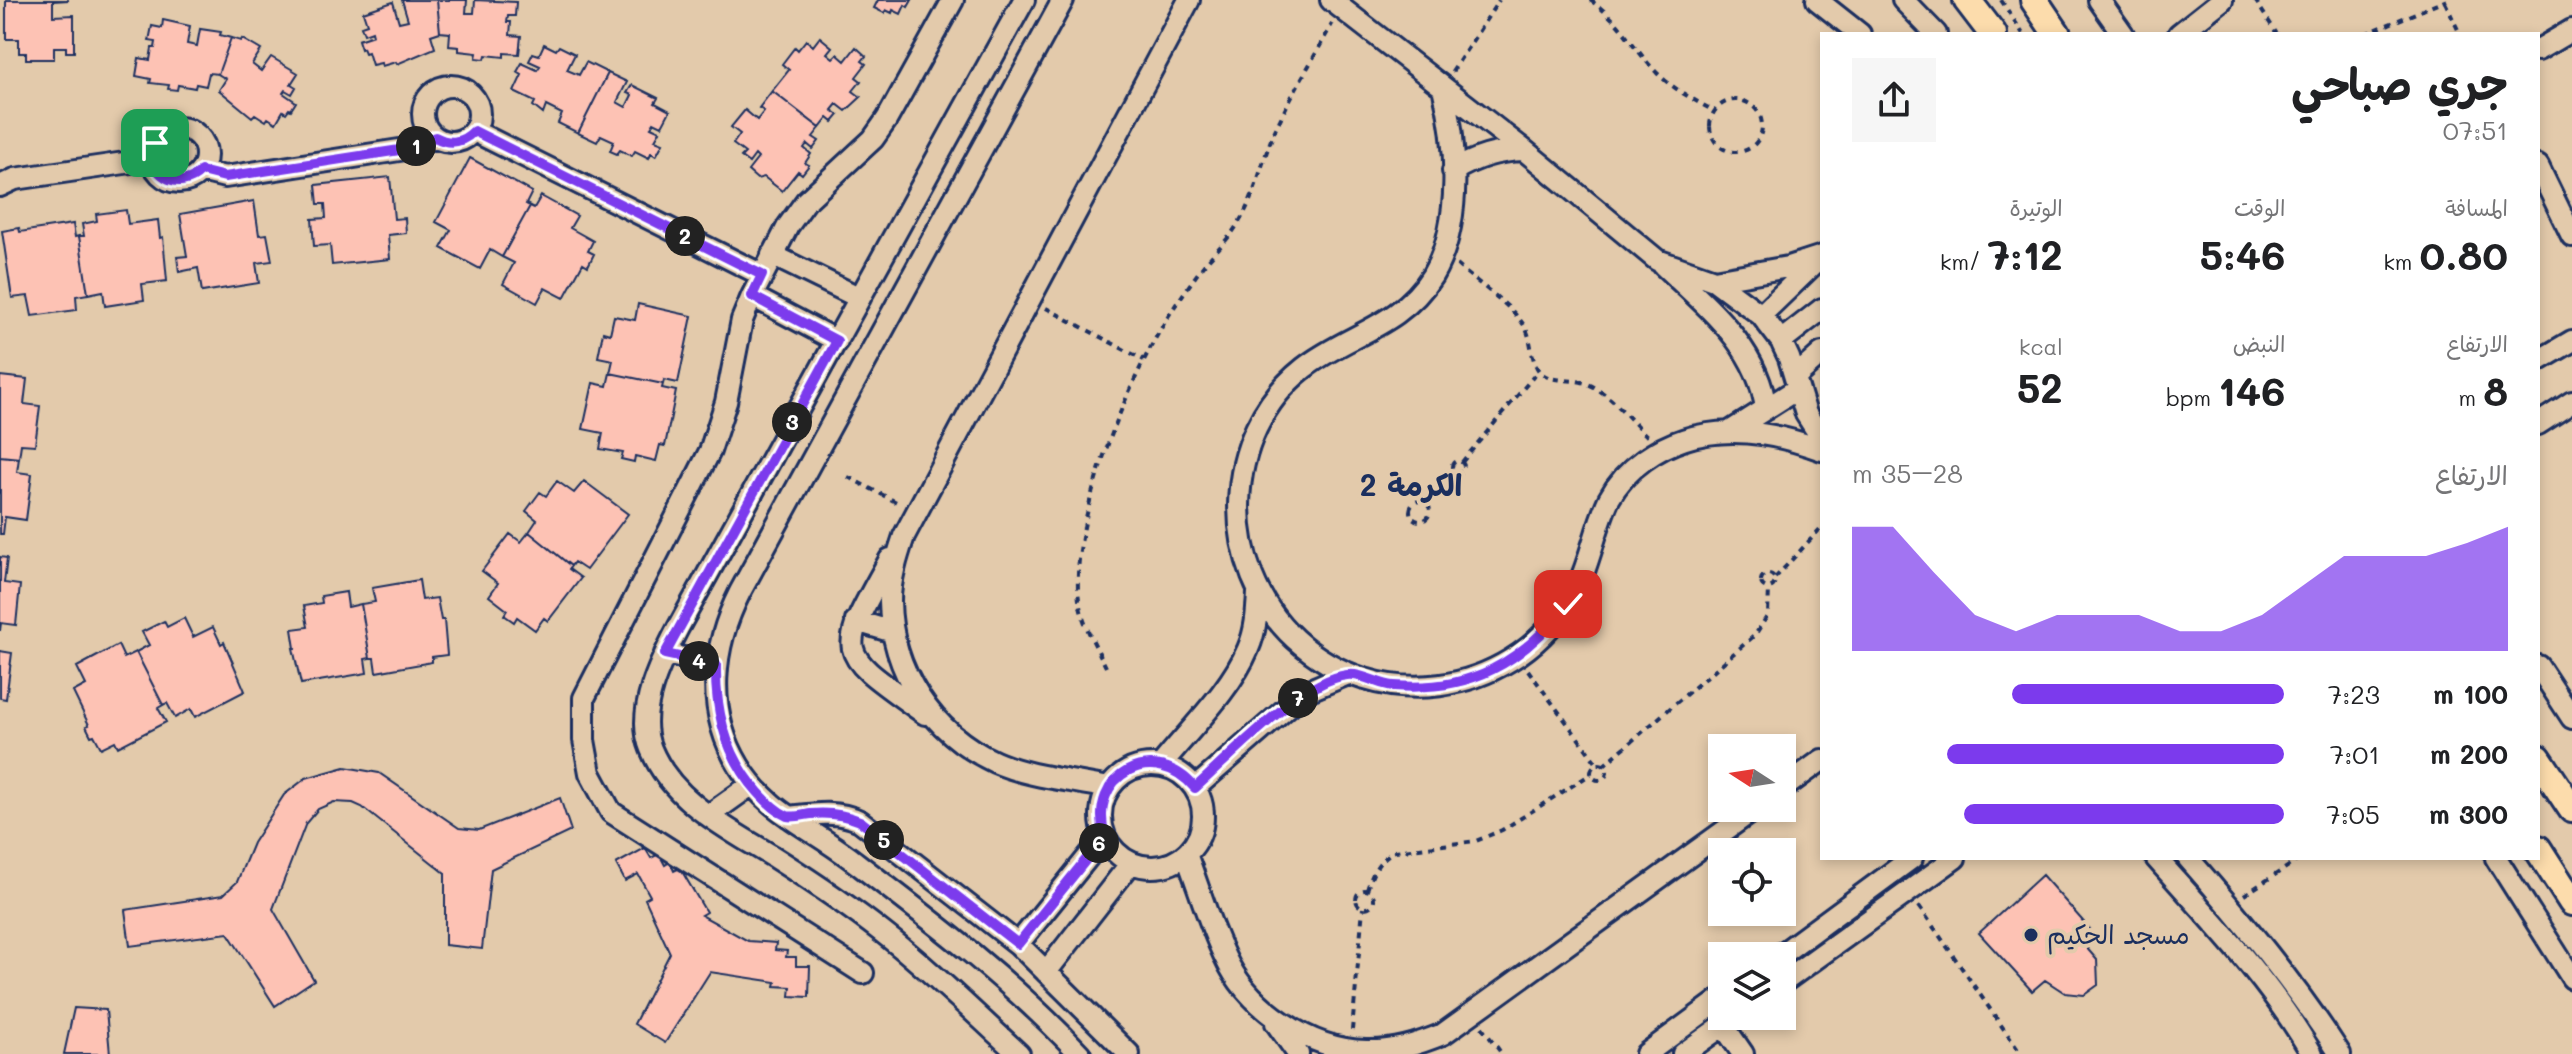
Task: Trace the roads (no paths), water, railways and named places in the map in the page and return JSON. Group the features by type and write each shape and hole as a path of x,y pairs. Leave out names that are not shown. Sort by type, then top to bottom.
{"main road":[{"path":"1967,0 1991,32"},
{"path":"2034,0 2056,32"},
{"path":"2540,761 2572,809"},
{"path":"2540,852 2572,902"}],"street":[{"path":"863,973 611,812 590,773 584,740 584,698 710,451 719,427 742,320 772,255 796,213 819,188 860,153 887,119 953,0"},
{"path":"1019,1054 930,970 880,930 689,801 663,773 649,745 647,714 653,679 665,654 1024,0"},
{"path":"1063,0 740,592 720,639 716,690 723,728 737,763 751,785 768,803 846,855 986,964 1023,995 1080,1054"},
{"path":"1109,788 996,762 869,674 858,664 852,650 851,635 1189,0"},
{"path":"1817,0 1857,32"},
{"path":"1903,0 1934,32"},
{"path":"2099,0 2122,32"},
{"path":"2182,32 2222,0"},
{"path":"1336,4 1524,150 1657,260 1719,318 1745,350 1755,368 1763,388 1766,409"},
{"path":"2540,49 2572,30"},
{"path":"447,86 466,89 478,104 480,113 474,131 460,141 443,141 435,137 424,122 425,103 438,89 447,86"},
{"path":"1443,87 1453,143 1453,208 1443,254 1431,277 1408,305 1378,327 1303,369 1270,405 1247,449 1238,497 1242,547 1258,593 1282,627 1312,655 1348,674 1391,686 1435,687 1478,677 1517,656 1545,632 1568,604 1585,571 1597,525 1611,494 1632,468 1659,448 1694,435 1731,431 1767,434 1820,449"},
{"path":"181,128 196,134 205,147 201,171 188,180 173,181 159,173 152,159 159,136 181,128"},
{"path":"474,131 762,275"},
{"path":"201,171 225,177 406,149 435,137"},
{"path":"1453,171 1475,158 1499,151 1524,150"},
{"path":"5,181 152,159"},
{"path":"2540,170 2572,236"},
{"path":"772,255 860,298"},
{"path":"1714,280 1788,267 1820,257"},
{"path":"1761,315 1820,258"},
{"path":"1657,260 1714,280 1761,315 1781,341 1806,414 1820,436"},
{"path":"752,296 837,341"},
{"path":"1719,318 1739,298"},
{"path":"1781,341 1820,311"},
{"path":"2540,360 2572,341"},
{"path":"1731,431 1766,409 1796,383 1820,355"},
{"path":"2540,423 2572,402"},
{"path":"904,536 894,567 890,599 898,655 919,696 948,731"},
{"path":"1161,765 1237,671 1249,647 1256,620 1258,593"},
{"path":"856,621 893,632"},
{"path":"665,654 716,665"},
{"path":"869,674 898,655"},
{"path":"2540,669 2572,718"},
{"path":"1195,788 1305,692 1348,674"},
{"path":"1796,779 1820,761"},
{"path":"1146,764 1161,765 1175,769 1195,788 1203,815 1201,830 1186,854 1170,864 1150,867 1131,863 1111,847 1105,836 1101,811 1109,788 1119,776 1131,768 1146,764"},
{"path":"709,815 751,785"},
{"path":"789,817 828,813 860,821 1018,944 1129,1054"},
{"path":"1416,1054 1737,822"},
{"path":"1018,944 1105,836"},
{"path":"1186,854 1226,959 1244,987 1267,1010 1298,1032 1349,1051 1406,1048 1443,1034"},
{"path":"1796,944 1911,860"},
{"path":"1916,860 1929,876"},
{"path":"1796,973 1952,860"},
{"path":"2158,860 2212,921 2290,1018 2312,1054"},
{"path":"2190,860 2228,905 2340,1054"},
{"path":"2497,860 2572,978"},
{"path":"1046,972 1131,863"},
{"path":"1646,1054 1708,1008"},
{"path":"1267,1010 1298,1054"},
{"path":"1683,1054 1716,1030"},
{"path":"1734,1030 1743,1054"}],"place":[{"name":"مسجد الحكيم","path":"2031,935"}],"district":[{"name":"الكرمة 2","path":"1411,486"}]}
